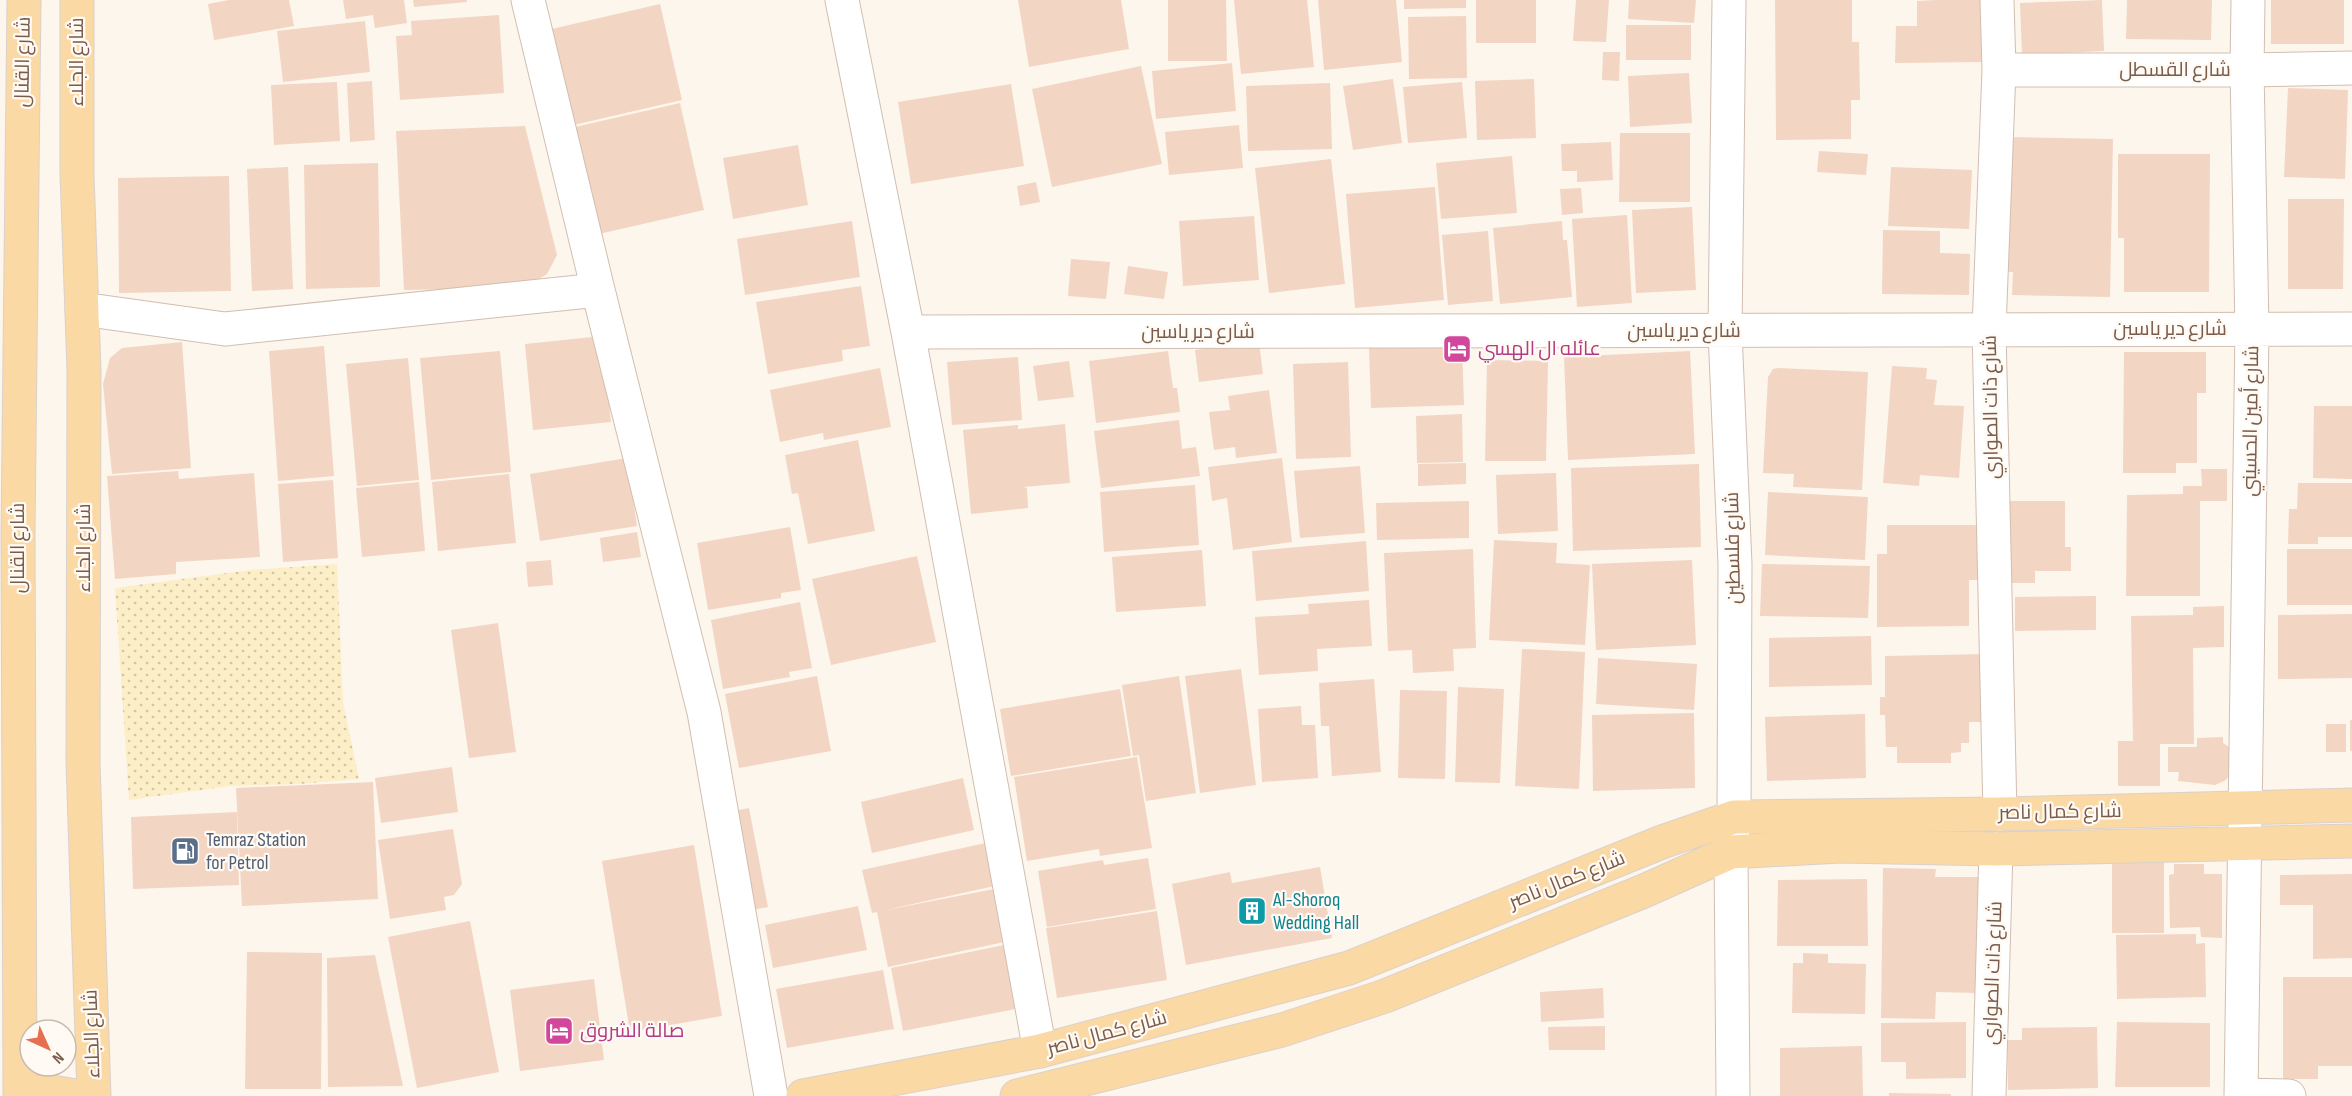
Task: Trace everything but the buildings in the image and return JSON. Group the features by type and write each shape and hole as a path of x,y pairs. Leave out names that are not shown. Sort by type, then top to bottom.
{"main road":[{"name":"شارع القنال","path":"20,1096 18,532 10,306 24,0"},
{"name":"شارع الجلاء","path":"77,0 78,174 84,370 83,762 94,1096"},
{"name":"شارع كمال ناصر","path":"803,1096 1040,1051 1349,968 1662,842 1734,817 2000,814 2352,805"},
{"name":"شارع كمال ناصر","path":"1017,1096 1282,1030 1384,996 1644,891 1731,852 1840,846 1996,849 2352,841"},
{"path":"20,1096 46,1091 76,1096"}],"street":[{"path":"528,0 704,712 771,1096"},
{"path":"842,0 909,332 1040,1051"},
{"name":"شارع فلسطين","path":"1729,0 1725,332 1735,564 1734,817 1731,852 1733,1096"},
{"name":"شارع ذات الصواري","path":"1997,0 1999,70 1989,329 2000,814"},
{"name":"شارع أمين الحسيني","path":"2241,1095 2252,329 2247,70 2248,0"},
{"name":"شارع القسطل","path":"1999,70 2352,68"},
{"path":"82,309 225,329 598,290"},
{"name":"شارع دير ياسين","path":"909,332 2352,329"},
{"name":"شارع ذات الصواري","path":"1989,1096 1996,849"},
{"path":"2241,1095 2289,1096"}],"sand":[{"path":"337,564 343,702 359,779 230,786 129,800 115,588 250,570"}],"place":[{"name":"عائله ال الهسي","path":"1457,349"},
{"name":"Temraz Station for Petrol","path":"185,851"},
{"name":"Al-Shoroq Wedding Hall","path":"1252,911"},
{"name":"صالة الشروق","path":"559,1031"}]}
